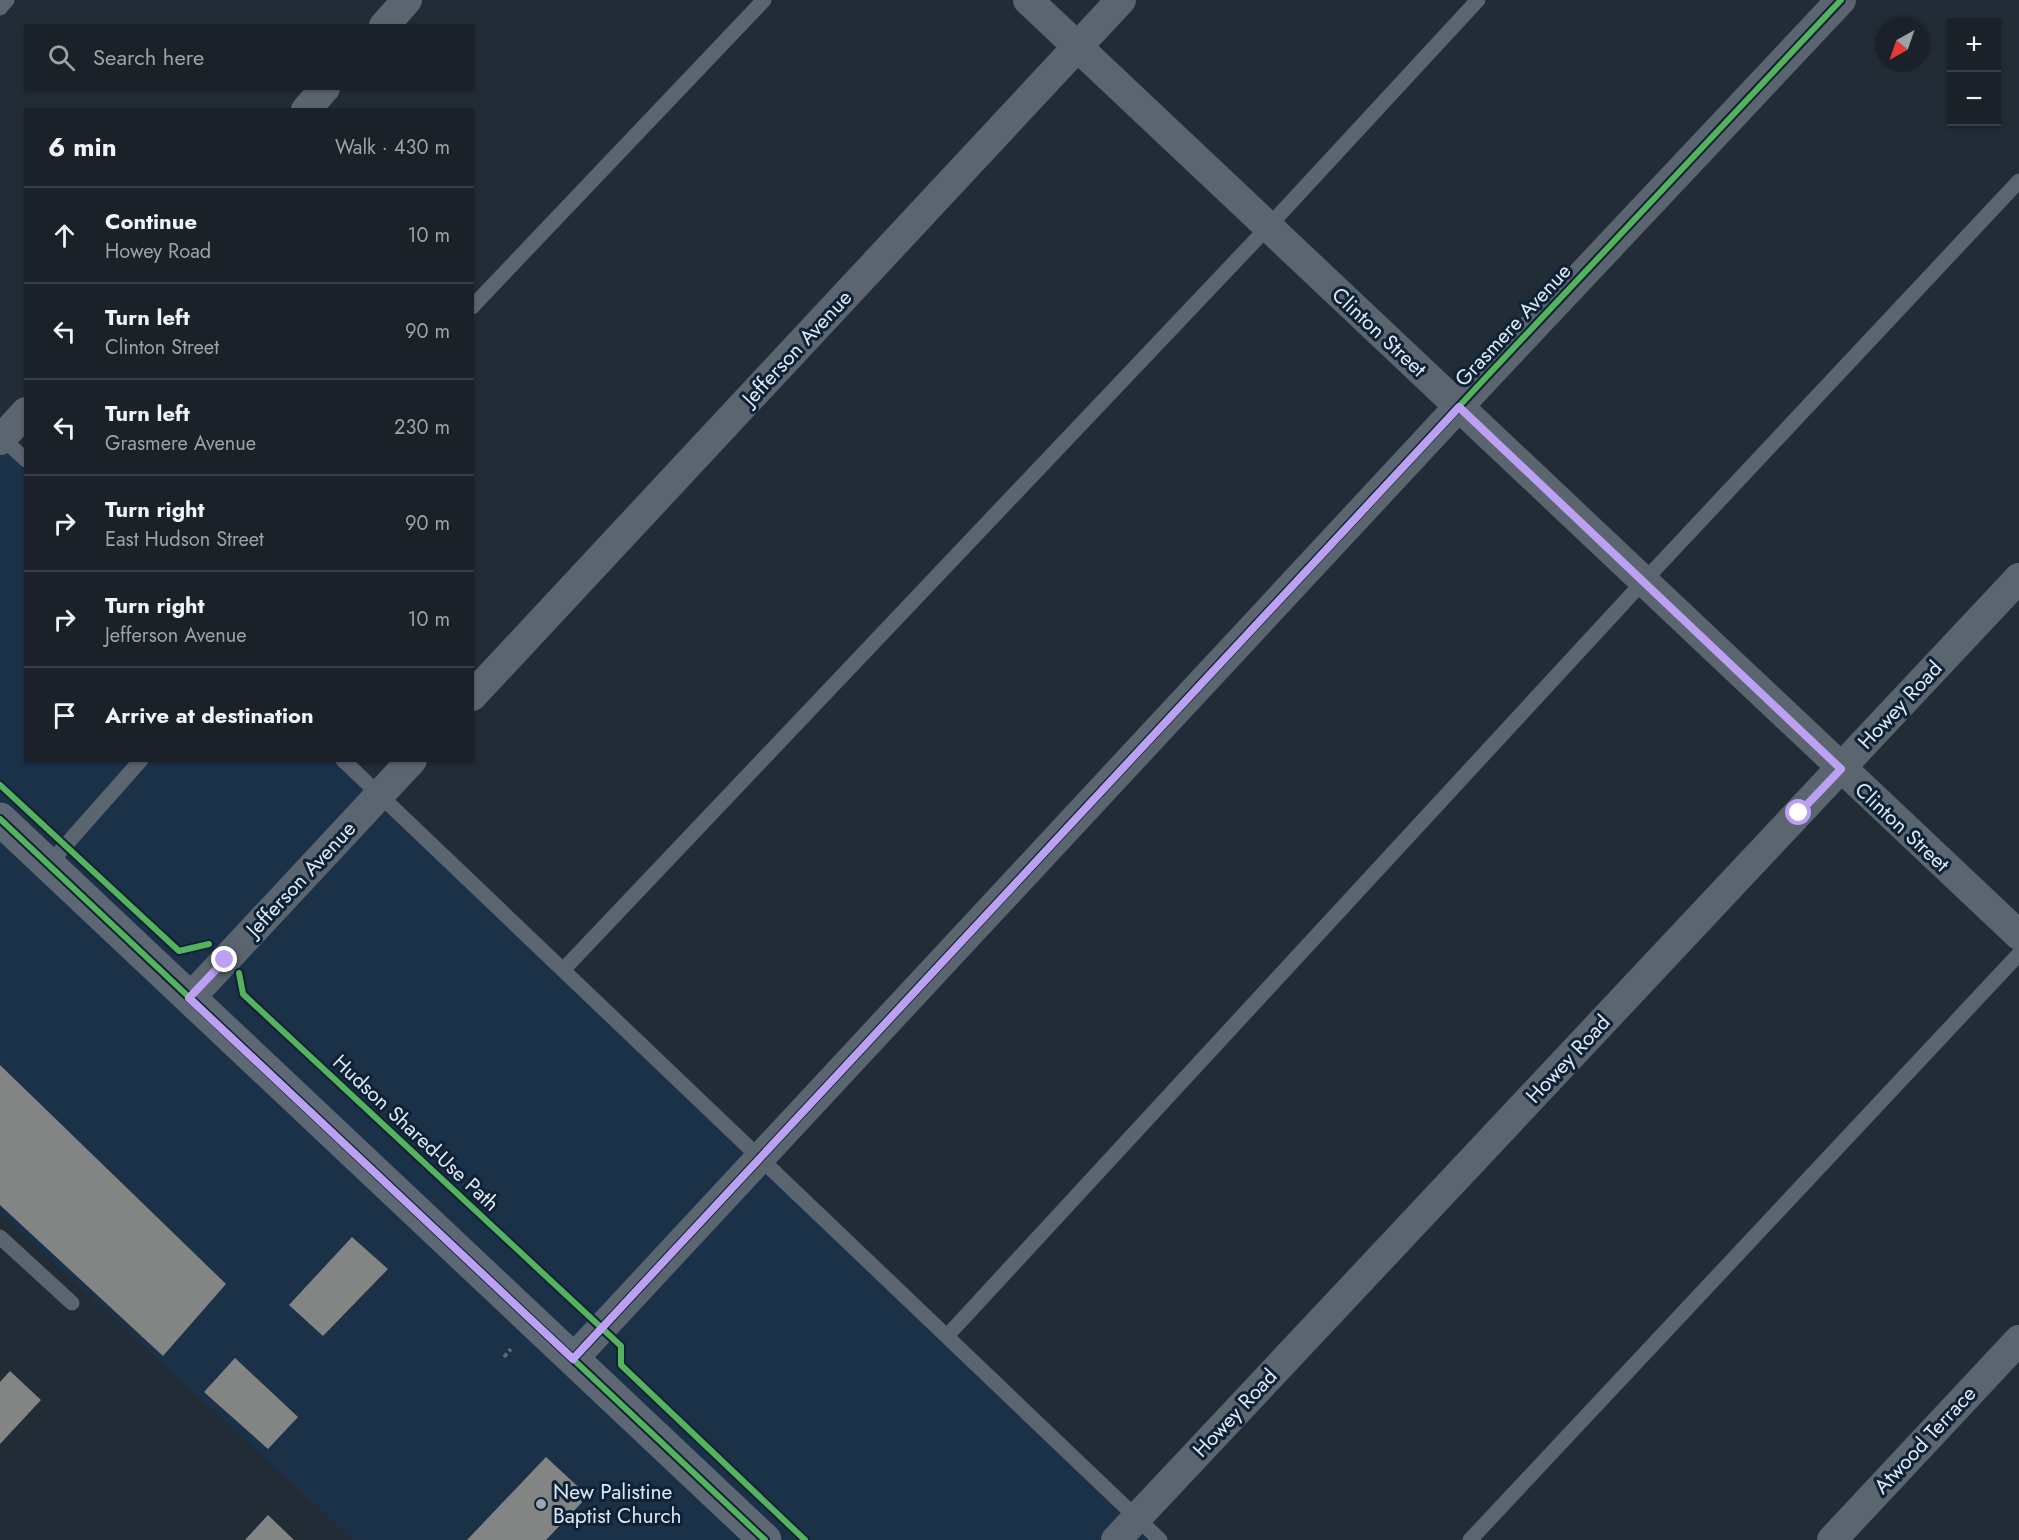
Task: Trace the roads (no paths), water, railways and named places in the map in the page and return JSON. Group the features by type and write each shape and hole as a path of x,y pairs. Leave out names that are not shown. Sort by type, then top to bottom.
{"main road":[{"path":"0,819 765,1540"}],"street":[{"name":"Clinton Street","path":"1028,0 2019,935"},
{"name":"Jefferson Avenue","path":"474,694 1121,0"},
{"name":"Grasmere Avenue","path":"573,1359 759,1157 1841,0"},
{"path":"308,108 323,90"},
{"path":"1,438 24,414"},
{"name":"Howey Road","path":"1116,1540 2019,578"},
{"name":"Jefferson Avenue","path":"189,998 410,762"},
{"name":"Atwood Terrace","path":"1832,1540 2019,1340"}],"lane":[{"path":"0,8 7,0"},
{"path":"474,305 764,0"},
{"path":"563,970 1268,227 1478,0"},
{"path":"947,1336 1643,582 2019,181"},
{"path":"1,438 24,458"},
{"path":"48,865 139,762"},
{"path":"345,762 1160,1540"},
{"path":"1470,1540 2019,954"},
{"path":"0,1237 72,1303"}],"place":[{"name":"New Palistine Baptist Church","path":"541,1504"}]}
